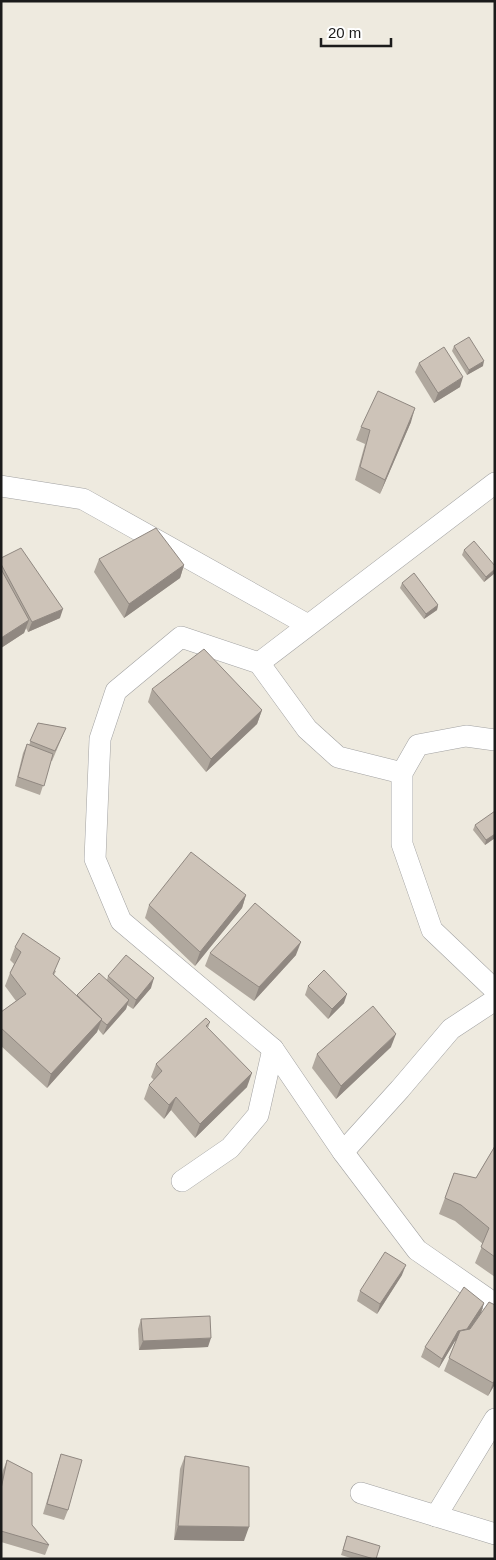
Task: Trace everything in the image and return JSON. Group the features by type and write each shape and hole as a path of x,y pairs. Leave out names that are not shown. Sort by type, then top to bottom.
{"street":[{"path":"259,663 495,483"},
{"path":"1,486 83,499 308,625"},
{"path":"402,773 338,757 307,729 259,663 181,637 116,691 100,739 95,859 121,921 272,1049 343,1152 417,1250 495,1304"},
{"path":"495,740 466,736 418,745 402,773 402,844 432,930 495,990"},
{"path":"343,1152 451,1029 495,1000"},
{"path":"182,1181 230,1148 258,1115 272,1049"},
{"path":"436,1516 495,1419"},
{"path":"361,1493 495,1534"}],"building":[{"path":"469,337 484,361 469,370 454,346"},
{"path":"444,347 463,377 438,393 419,363"},
{"path":"378,391 415,408 385,480 360,467 370,430 361,427"},
{"path":"156,528 184,565 129,604 99,559"},
{"path":"474,541 495,566 495,569 486,577 464,550"},
{"path":"21,548 63,609 32,622 1,564 1,558"},
{"path":"1,569 29,620 1,638"},
{"path":"414,573 438,605 426,614 402,583"},
{"path":"204,649 262,710 211,759 152,689"},
{"path":"38,723 66,728 55,751 30,741"},
{"path":"27,744 53,754 44,786 18,777"},
{"path":"495,811 495,834 486,840 475,825"},
{"path":"191,852 246,895 200,952 149,905"},
{"path":"255,903 301,942 259,987 210,953"},
{"path":"23,933 60,958 53,974 102,1019 51,1074 1,1028 1,1012 26,994 10,973 21,952 15,947"},
{"path":"126,955 154,978 136,1000 108,976"},
{"path":"324,970 347,994 332,1009 308,986"},
{"path":"99,973 129,1000 107,1025 77,995"},
{"path":"373,1006 396,1034 341,1086 317,1054"},
{"path":"206,1018 210,1022 206,1026 252,1073 200,1124 176,1097 169,1105 149,1085 162,1071 156,1064"},
{"path":"495,1146 495,1257 481,1247 489,1228 461,1205 445,1198 454,1173 476,1178"},
{"path":"385,1252 406,1265 380,1304 360,1291"},
{"path":"464,1287 484,1303 467,1329 458,1331 442,1359 425,1347"},
{"path":"489,1302 495,1305 495,1380 493,1383 449,1358 460,1331 470,1329"},
{"path":"210,1316 211,1338 143,1341 141,1319"},
{"path":"61,1454 82,1460 68,1510 47,1504"},
{"path":"185,1456 249,1467 249,1527 178,1526"},
{"path":"7,1460 32,1473 32,1525 49,1545 1,1531 1,1489"},
{"path":"347,1536 380,1546 376,1559 343,1550"}]}
